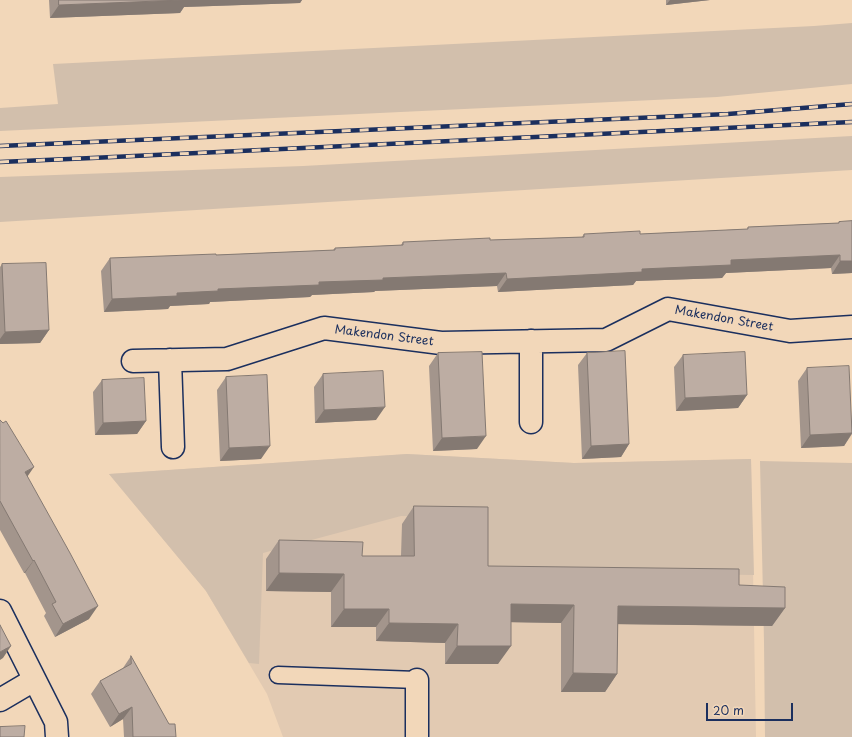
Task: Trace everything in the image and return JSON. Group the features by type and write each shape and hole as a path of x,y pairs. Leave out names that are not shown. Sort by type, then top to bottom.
{"street":[{"name":"Makendon Street","path":"133,361 227,359 324,328 441,343 606,340 668,309 790,331 852,328"},
{"path":"531,341 531,422"},
{"path":"170,360 173,447"},
{"path":"0,611 56,722 57,737"},
{"path":"0,700 34,680"},
{"path":"417,680 417,737"}],"lane":[{"path":"278,675 417,680"}],"shaded area":[{"path":"852,23 852,84 717,97 0,131 0,108 58,104 53,64"},
{"path":"852,136 852,170 0,222 0,177 303,166"},
{"path":"407,454 574,463 751,459 756,737 283,737 267,694 206,591 109,474"},
{"path":"407,454 574,463 751,459 754,575 479,571 480,518 401,516 263,553 259,664 249,663 206,591 109,474"},
{"path":"760,461 852,463 852,737 765,737"}],"building":[{"path":"59,0 183,0 59,5"},
{"path":"852,221 852,261 840,261 840,255 731,260 731,265 642,269 642,272 507,279 506,273 383,278 383,280 319,282 319,285 218,289 218,291 177,293 177,296 112,299 110,258 335,250 335,248 403,245 403,242 490,238 490,240 584,237 584,234 640,231 640,234 748,229 748,227 839,223"},
{"path":"46,263 49,330 5,332 2,264"},
{"path":"625,351 629,444 591,446 587,353"},
{"path":"482,352 486,436 442,438 438,353"},
{"path":"745,352 747,395 685,398 683,355"},
{"path":"849,366 852,433 810,435 807,368"},
{"path":"383,371 385,407 324,410 323,374"},
{"path":"267,375 270,446 229,448 226,377"},
{"path":"144,378 146,421 103,423 102,380"},
{"path":"0,420 3,423 6,421 34,467 25,472 98,606 63,624 52,604 56,602 0,501"},
{"path":"414,506 488,507 488,566 739,569 739,585 785,587 785,608 618,606 617,674 573,673 574,605 511,604 511,646 457,646 458,624 389,623 389,609 344,609 344,574 279,573 279,540 363,542 362,556 414,556"},
{"path":"0,625 11,646 0,652"},
{"path":"131,656 169,724 175,724 176,737 133,737 132,707 119,714 100,681 131,664"},
{"path":"25,726 24,737 0,737 0,727"}],"railway":[{"path":"0,146 728,114 852,104"},
{"path":"0,162 852,122"}]}
